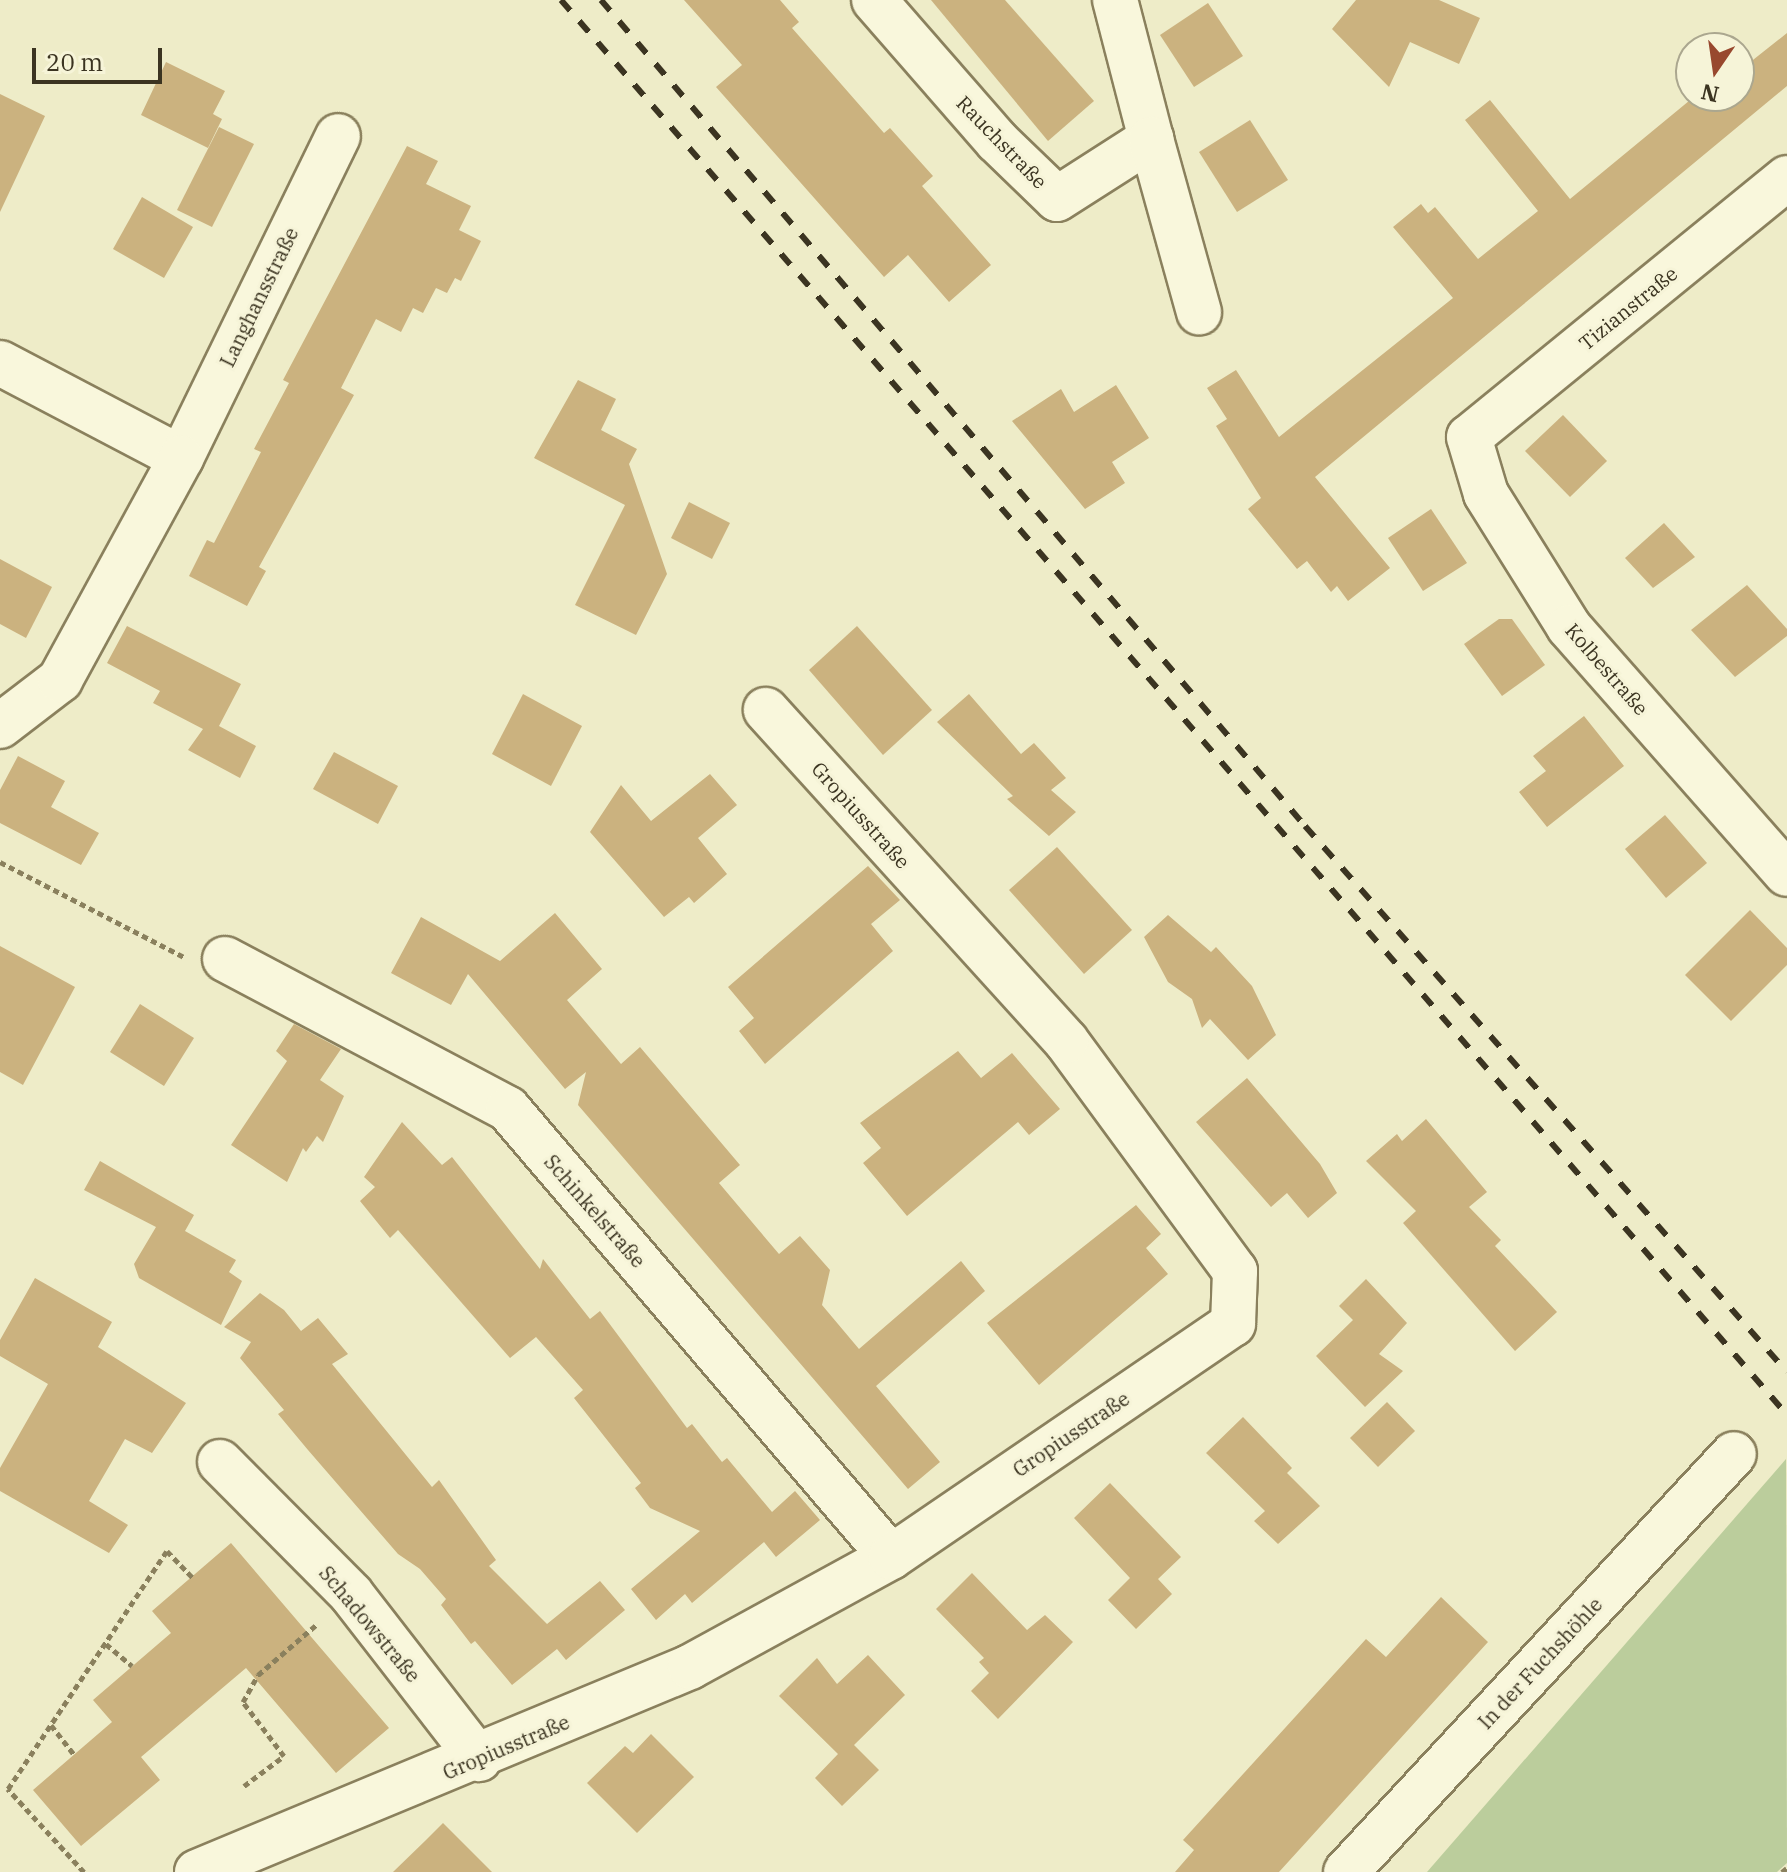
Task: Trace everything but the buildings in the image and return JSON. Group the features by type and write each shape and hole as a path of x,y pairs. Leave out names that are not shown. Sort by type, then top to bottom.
{"street":[{"name":"Rauchstraße","path":"874,0 997,141 1057,199 1151,139"},
{"path":"1115,0 1199,312"},
{"name":"Langhansstraße","path":"0,726 60,680 181,458 338,136"},
{"name":"Tizianstraße","path":"1469,437 1787,178"},
{"path":"0,363 181,458"},
{"name":"Kolbestraße","path":"1469,437 1486,494 1569,627 1787,874"},
{"name":"Gropiusstraße","path":"197,1872 479,1759 690,1667 891,1557 1233,1324 1235,1271 1066,1041 766,710"},
{"name":"Schinkelstraße","path":"225,959 508,1109 891,1557"},
{"name":"In der Fuchshöhle","path":"1346,1872 1734,1454"},
{"name":"Schadowstraße","path":"220,1462 351,1594 479,1759"}],"path":[{"path":"0,862 186,959 225,959"},
{"path":"84,1872 8,1789 167,1551 193,1578"},
{"path":"244,1786 284,1756 243,1702 258,1675 351,1594"},
{"path":"106,1644 132,1666"},
{"path":"51,1725 74,1754"},
{"path":"1782,1872 1787,1868"}],"green space":[{"path":"1786,1459 1787,1863 1777,1872 1427,1872"}],"railway":[{"path":"561,0 1787,1415"},
{"path":"601,0 1305,826 1787,1372"}]}
